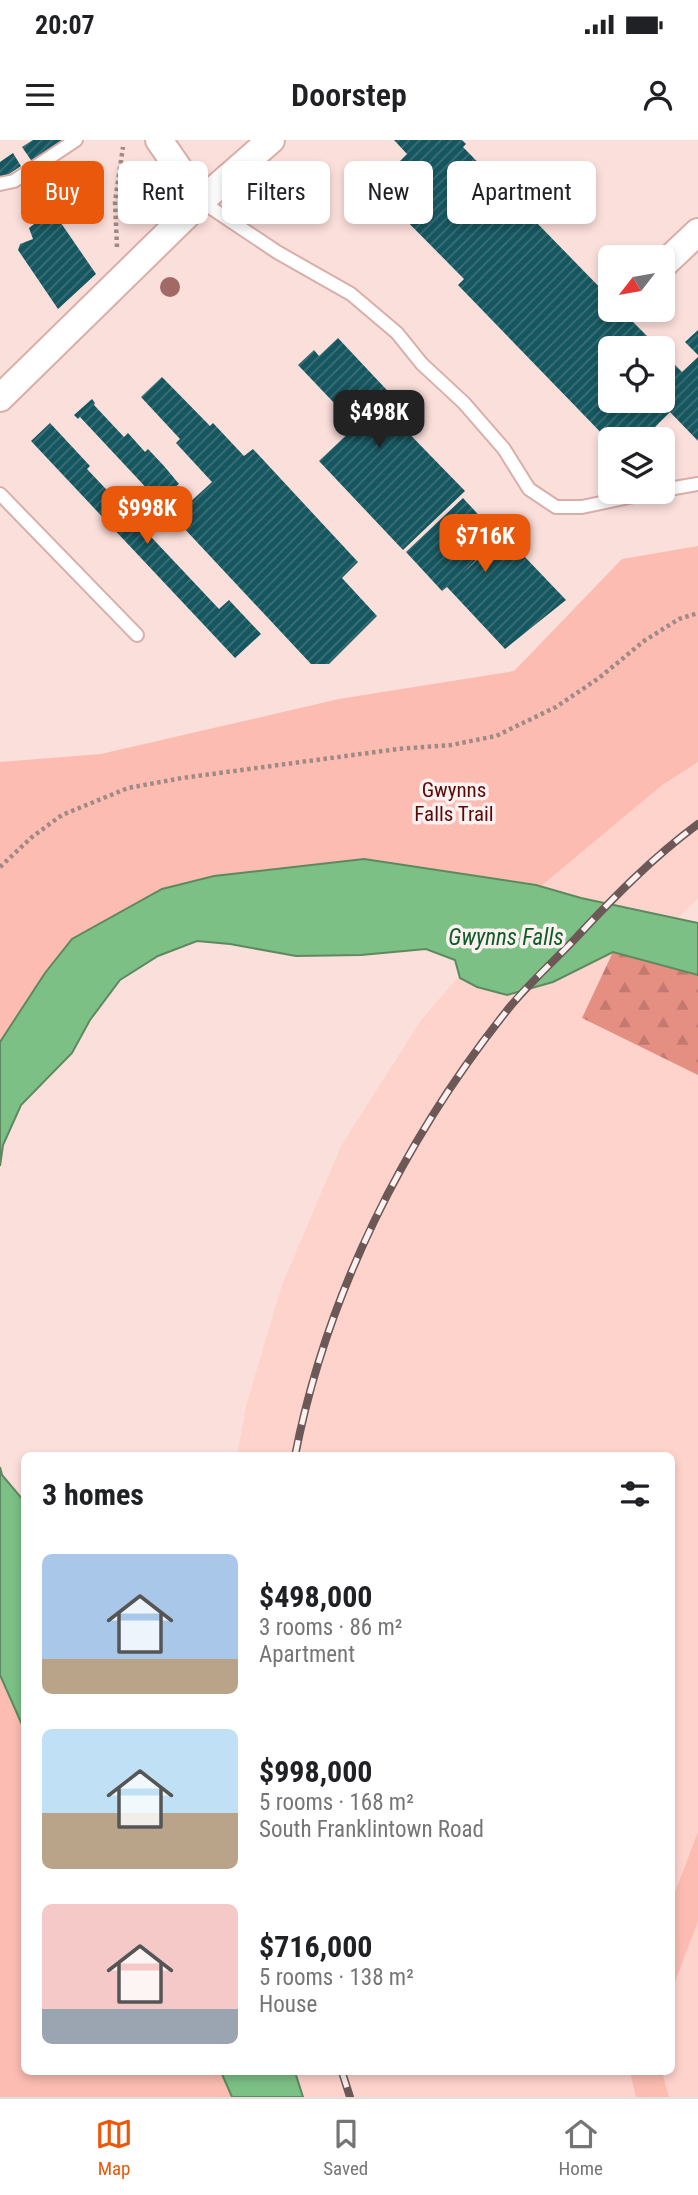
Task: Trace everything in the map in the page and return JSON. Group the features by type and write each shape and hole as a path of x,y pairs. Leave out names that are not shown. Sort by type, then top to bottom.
{"street":[{"path":"159,140 173,161"},
{"path":"208,195 271,140"},
{"path":"4,385 176,224"},
{"path":"676,253 698,232"}],"lane":[{"path":"0,184 14,181 76,140"},
{"path":"208,206 277,252 351,293 397,332 422,364 464,402 504,449 528,489 555,507 582,507 598,504"},
{"path":"675,488 698,484"},
{"path":"0,494 136,635"}],"path":[{"path":"118,259 115,202 123,147"},
{"path":"0,867 32,837 62,815 128,788 182,778 398,749 451,745 496,736 556,707 599,678 644,641 679,619 698,613"}],"shaded area":[{"path":"698,762 698,899 605,987 583,1017 698,1075 698,2097 285,2097 278,2075 675,2075 675,1452 238,1452 246,1406 282,1285 341,1146 421,1020 528,897 661,786"}],"green space":[{"name":"Gwynns Falls Trail","path":"698,546 698,762 661,786 528,897 132,942 0,1110 0,762 101,754 339,699 514,671 622,559"},
{"path":"613,952 698,975 698,1075 582,1018"},
{"path":"0,1573 21,1648 21,2075 264,2075 274,2097 0,2097"},
{"path":"698,1832 698,1921 675,1982 675,1892"},
{"path":"631,2075 663,2075 669,2097 636,2097"}],"water":[{"name":"Gwynns Falls","path":"364,859 536,885 581,898 698,923 698,975 613,952 553,982 507,995 477,987 460,978 455,960 426,949 361,955 296,956 197,941 158,956 120,980 90,1020 72,1053 21,1105 3,1145 0,1166 0,1042 45,973 72,939 162,889 214,876"},
{"path":"0,1467 2,1475 21,1497 21,1722 0,1675"},
{"path":"222,2075 296,2075 303,2097 232,2097"}],"building":[{"path":"33,140 66,140 36,161 32,161 22,147"},
{"path":"394,140 462,140 466,144 463,147 477,161 447,161 447,224 538,224 598,286 598,322 633,322 647,336 598,336 598,413 669,413 655,427 598,427 598,430 458,285 464,279 410,224 433,224 433,161 400,161 407,154"},
{"path":"13,153 21,166 0,180 0,162"},
{"path":"34,224 62,224 96,274 58,309 18,250 20,244 33,239 29,228"},
{"path":"698,330 698,355 685,342"},
{"path":"338,338 399,403 389,413 465,491 403,550 319,461 356,426 298,365 314,350 319,356"},
{"path":"698,357 698,441 671,413 675,413 675,365 682,372"},
{"path":"162,377 210,426 213,423 244,456 253,449 358,562 342,578 377,616 329,664 311,664 80,417 78,419 74,415 92,399 94,405 124,437 128,433 145,452 148,449 164,466 179,484 174,488 188,504 212,482 176,443 180,439 141,397"},
{"path":"50,423 90,466 87,469 219,609 229,600 261,634 235,658 31,441"},
{"path":"463,498 499,537 463,573 504,535 566,600 505,649 447,587 442,591 406,552"}],"railway":[{"path":"296,1452 309,1396 348,1279 402,1167 434,1113 468,1062 521,994 633,879 698,824"},
{"path":"343,2075 350,2097"}]}
